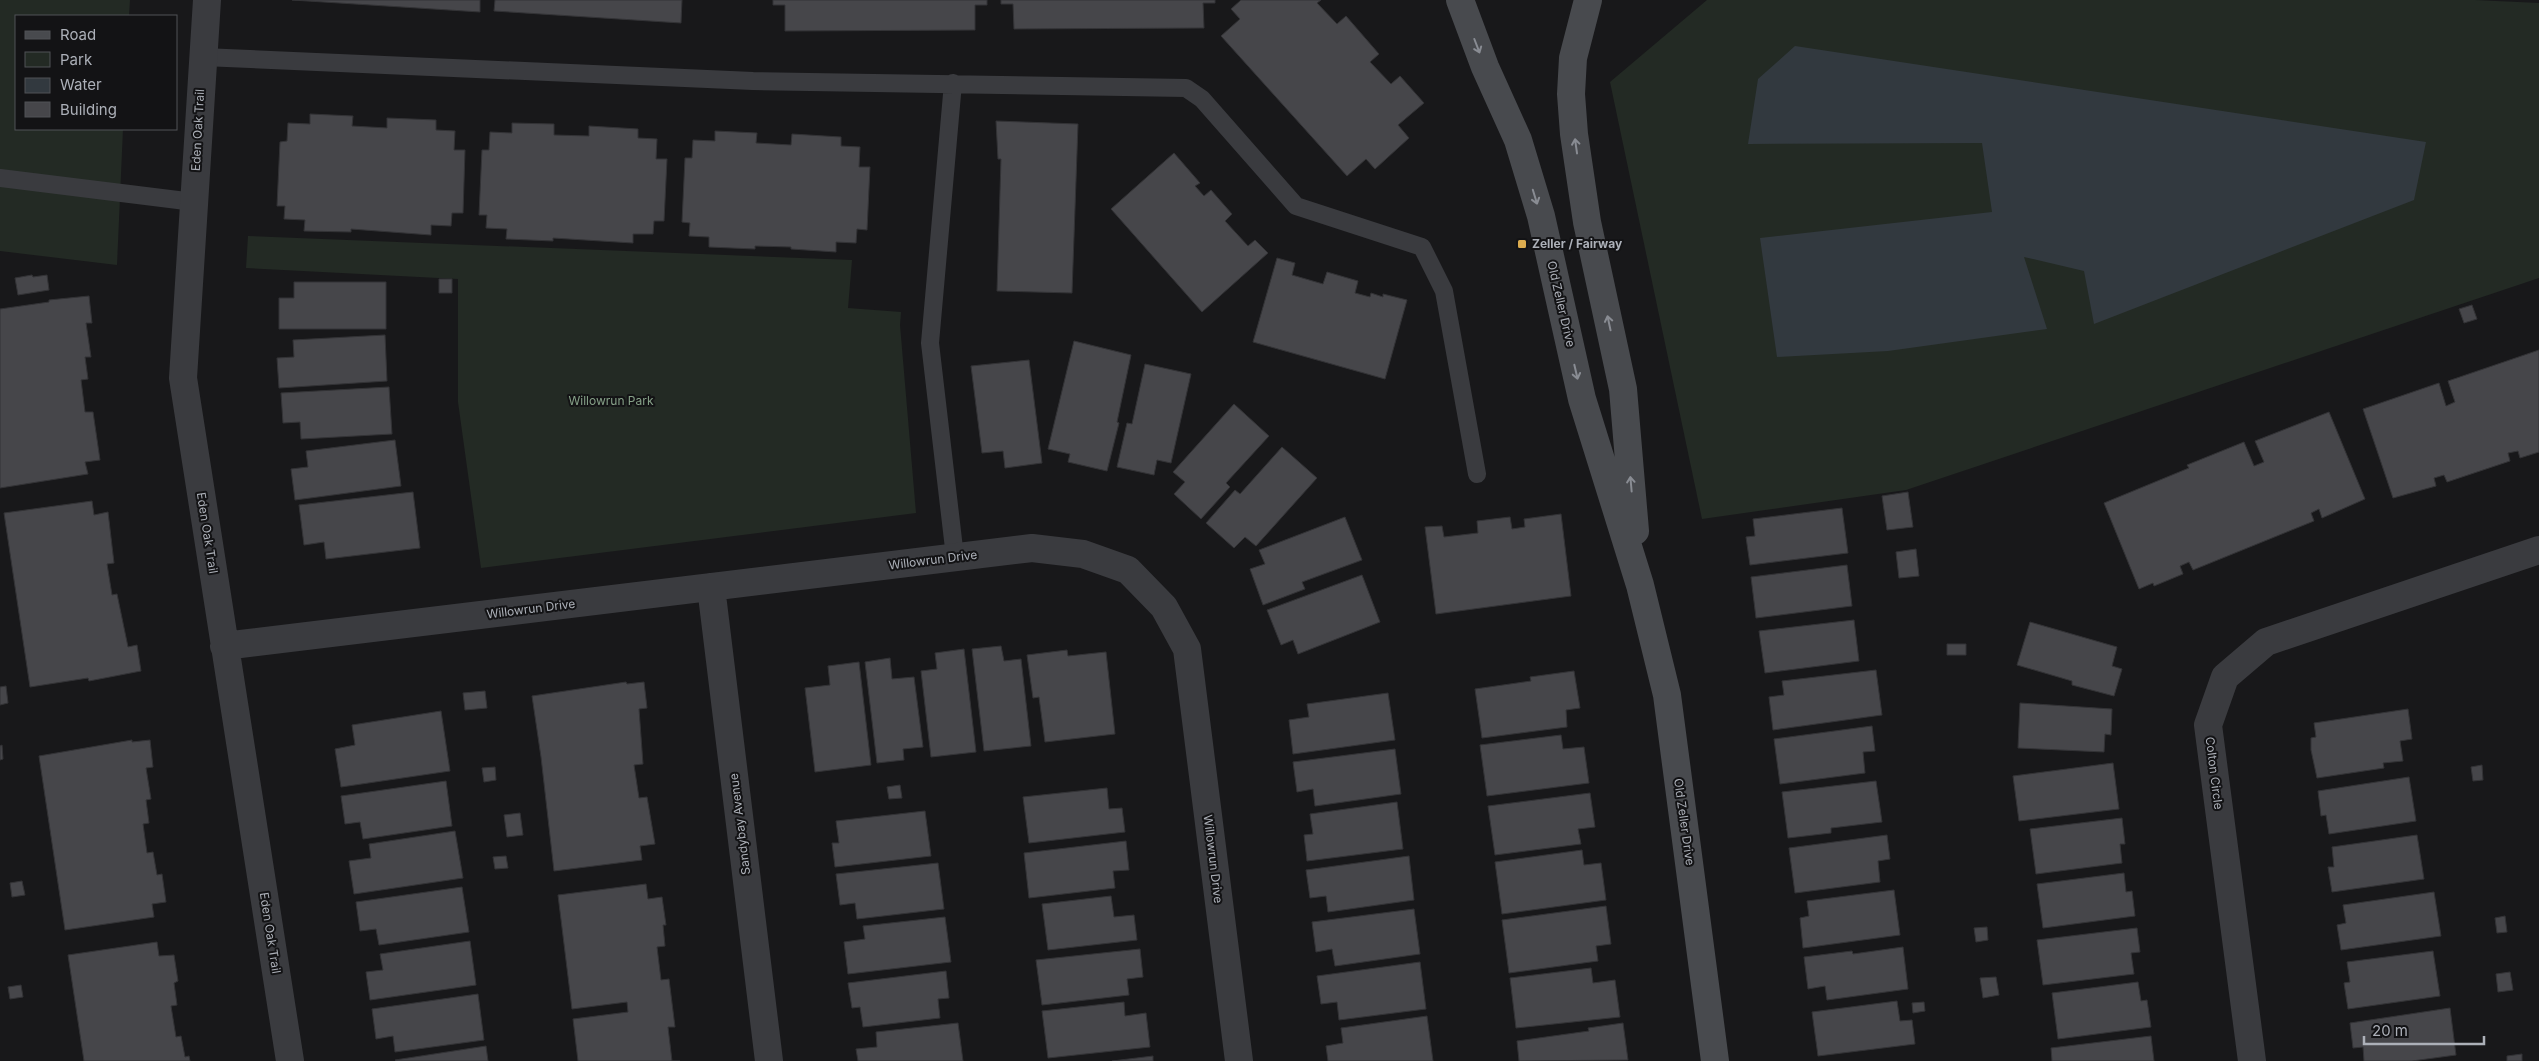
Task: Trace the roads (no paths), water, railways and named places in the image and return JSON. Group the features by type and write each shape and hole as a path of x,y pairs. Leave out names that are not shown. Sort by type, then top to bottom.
{"street":[{"name":"Eden Oak Trail","path":"207,0 184,378 224,646 290,1061"},
{"name":"Old Zeller Drive","path":"1460,0 1485,67 1518,140 1541,216 1582,399 1640,584 1667,694 1715,1061"},
{"name":"Old Zeller Drive","path":"1588,0 1573,58 1571,94 1587,222 1623,389 1640,584"},
{"name":"Willowrun Drive","path":"224,646 1032,548 1083,554 1128,570 1164,607 1187,649 1238,1061"},
{"name":"Colton Circle","path":"2252,1061 2208,726 2226,677 2266,642 2539,550"},
{"name":"Sandybay Avenue","path":"711,587 769,1061"}],"lane":[{"path":"203,57 753,81 1186,88 1202,99 1296,206 1422,247 1444,291 1477,474"},
{"path":"953,83 930,343 955,557"},
{"path":"0,178 194,202"}],"water":[{"path":"1795,46 2426,142 2414,200 2094,324 2084,271 2024,257 2047,329 1888,351 1777,357 1760,238 1992,212 1982,143 1748,144 1758,79"}],"place":[{"name":"Zeller / Fairway","path":"1522,244"}],"park label":[{"name":"Willowrun Park","path":"611,401"}]}
